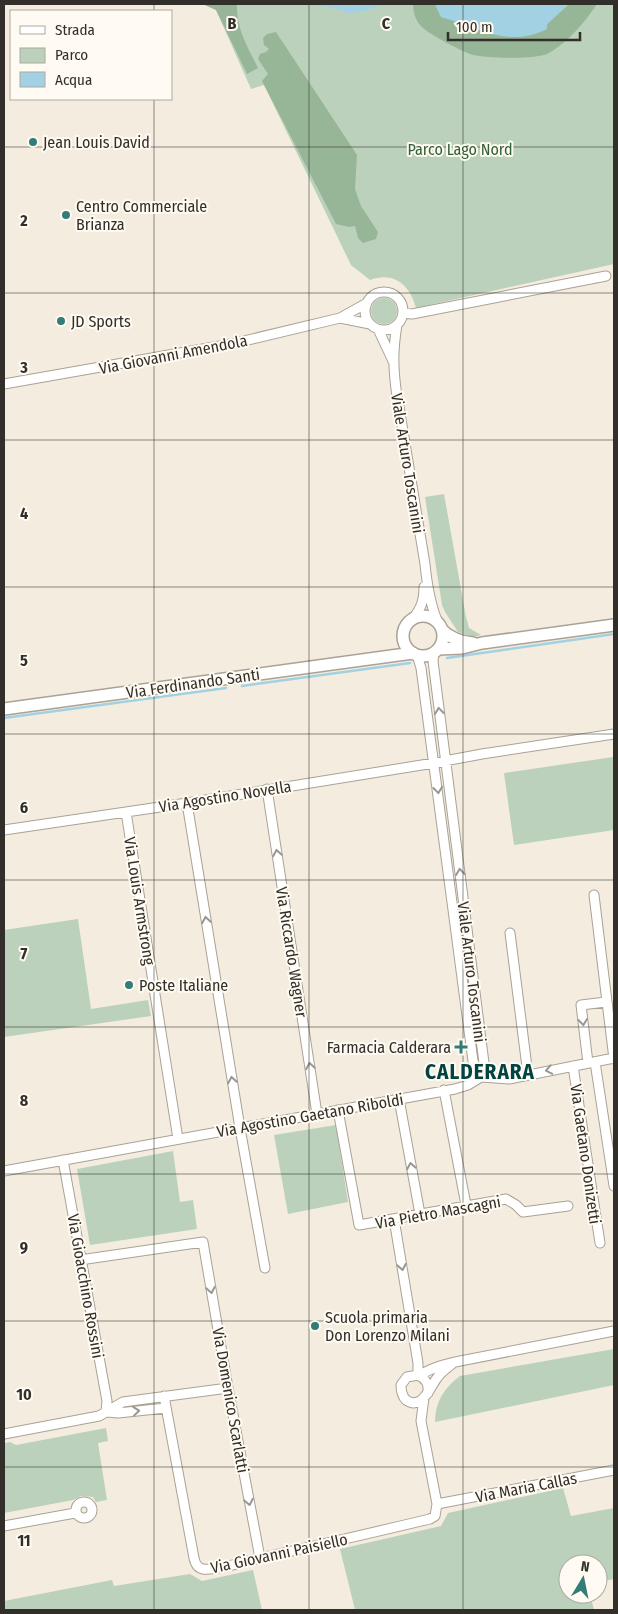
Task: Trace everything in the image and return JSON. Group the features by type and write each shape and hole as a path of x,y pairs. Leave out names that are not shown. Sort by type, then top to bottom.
{"main road":[{"path":"382,657 394,649 403,637 406,626 413,619 420,616 428,617 448,636 461,641 482,643"},
{"path":"436,651 614,625"},
{"path":"403,637 405,646 415,654 428,656 436,651 442,642 440,627"},
{"name":"Via Ferdinando Santi","path":"4,709 415,654"}],"street":[{"path":"403,313 412,314 606,276"},
{"path":"383,292 391,294 400,301 403,313 397,325 385,330 374,327 365,315 367,303 375,295 383,292"},
{"name":"Via Giovanni Amendola","path":"4,384 216,346 340,318 367,303"},
{"name":"Via Giovanni Amendola","path":"340,318 374,327"},
{"name":"Viale Arturo Toscanini","path":"397,325 393,361 396,389 432,610 440,627"},
{"name":"Viale Arturo Toscanini","path":"374,327 393,361"},
{"name":"Viale Arturo Toscanini","path":"413,619 424,602 425,564"},
{"name":"Viale Arturo Toscanini","path":"436,651 433,661 484,1062 481,1077"},
{"name":"Viale Arturo Toscanini","path":"415,654 421,668 474,1061 481,1077"},
{"name":"Via Agostino Novella","path":"4,830 187,803 614,734"},
{"name":"Via Riccardo Wagner","path":"267,789 317,1114"},
{"path":"187,803 265,1268"},
{"name":"Via Louis Armstrong","path":"126,812 178,1139"},
{"path":"594,895 614,1058"},
{"path":"510,933 528,1075"},
{"path":"606,1002 581,1005 614,1186"},
{"name":"Via Agostino Gaetano Riboldi","path":"4,1171 444,1090 468,1085 481,1077 509,1079 614,1058"},
{"name":"Via Gaetano Donizetti","path":"573,1066 600,1243"},
{"path":"444,1090 466,1205"},
{"path":"398,1099 420,1214"},
{"name":"Via Pietro Mascagni","path":"338,1110 359,1225 506,1199 523,1212 568,1206"},
{"name":"Via Gioacchino Rossini","path":"63,1160 107,1402 106,1412"},
{"path":"394,1219 418,1363 418,1376"},
{"name":"Via Domenico Scarlatti","path":"80,1260 203,1242 260,1558"},
{"path":"421,1420 403,1396 401,1386 403,1380 407,1377 418,1376 441,1365 614,1331"},
{"path":"407,1400 419,1402 426,1396 439,1376 456,1362"},
{"path":"418,1376 426,1381 428,1387 421,1420 437,1504"},
{"path":"4,1434 99,1416 123,1402 228,1388"},
{"name":"Via Giovanni Paisiello","path":"164,1396 196,1564 203,1569 260,1558 430,1519 435,1516 437,1504"},
{"path":"106,1412 118,1413 166,1408"},
{"name":"Via Maria Callas","path":"437,1504 614,1470"},
{"path":"4,1526 76,1514"}],"green space":[{"name":"Parco Lago Nord","path":"202,4 614,4 614,264 416,308 410,293 400,282 386,277 370,280 351,265 264,85 251,89 216,10"},
{"path":"203,4 237,4 240,29 258,68 247,74 216,10"},
{"path":"413,4 435,4 441,17 460,22 547,24 569,4 597,4 576,31 549,53 534,57 512,58 473,55 445,42 429,33 420,25 413,9"},
{"path":"276,32 357,155 355,189 361,206 378,232 376,239 363,243 358,238 355,226 349,227 336,224 262,81 268,74 258,59 260,54 269,49 264,45 263,38 267,34"},
{"path":"384,298 393,302 397,311 393,320 384,324 375,320 371,311 375,302"},
{"path":"444,494 466,617 469,628 481,635 474,637 458,632 442,605 425,497"},
{"path":"613,757 614,830 514,845 504,773"},
{"path":"78,919 91,1009 148,1000 151,1016 4,1037 4,930"},
{"path":"336,1125 348,1202 288,1214 274,1135"},
{"path":"173,1151 180,1202 193,1200 197,1229 90,1245 77,1169"},
{"path":"614,1349 614,1385 435,1422 435,1415 442,1396 449,1385 460,1376"},
{"path":"106,1428 108,1441 98,1443 107,1500 96,1502 93,1497 81,1496 73,1500 4,1513 4,1443 10,1442 16,1445"},
{"path":"563,1488 571,1516 614,1508 614,1579 608,1580 608,1554 558,1554 558,1604 592,1604 594,1610 355,1610 340,1549 441,1526 448,1513"},
{"path":"253,1570 262,1610 4,1610 4,1601 112,1580 114,1586 190,1574 202,1581"}],"water":[{"path":"314,4 386,4 364,11 348,13 335,8"},
{"path":"435,4 569,4 547,24 547,29 533,35 506,37 441,17"}],"waterway":[{"path":"447,658 614,634"},
{"path":"242,686 410,663"},
{"path":"4,718 226,688"}],"place":[{"name":"Jean Louis David","path":"33,142"},
{"name":"Centro Commerciale Brianza","path":"66,215"},
{"name":"JD Sports","path":"61,321"},
{"name":"Poste Italiane","path":"129,985"},
{"name":"Farmacia Calderara","path":"461,1047"},
{"name":"Scuola primaria Don Lorenzo Milani","path":"315,1326"}],"district":[{"name":"CALDERARA","path":"480,1072"}]}
